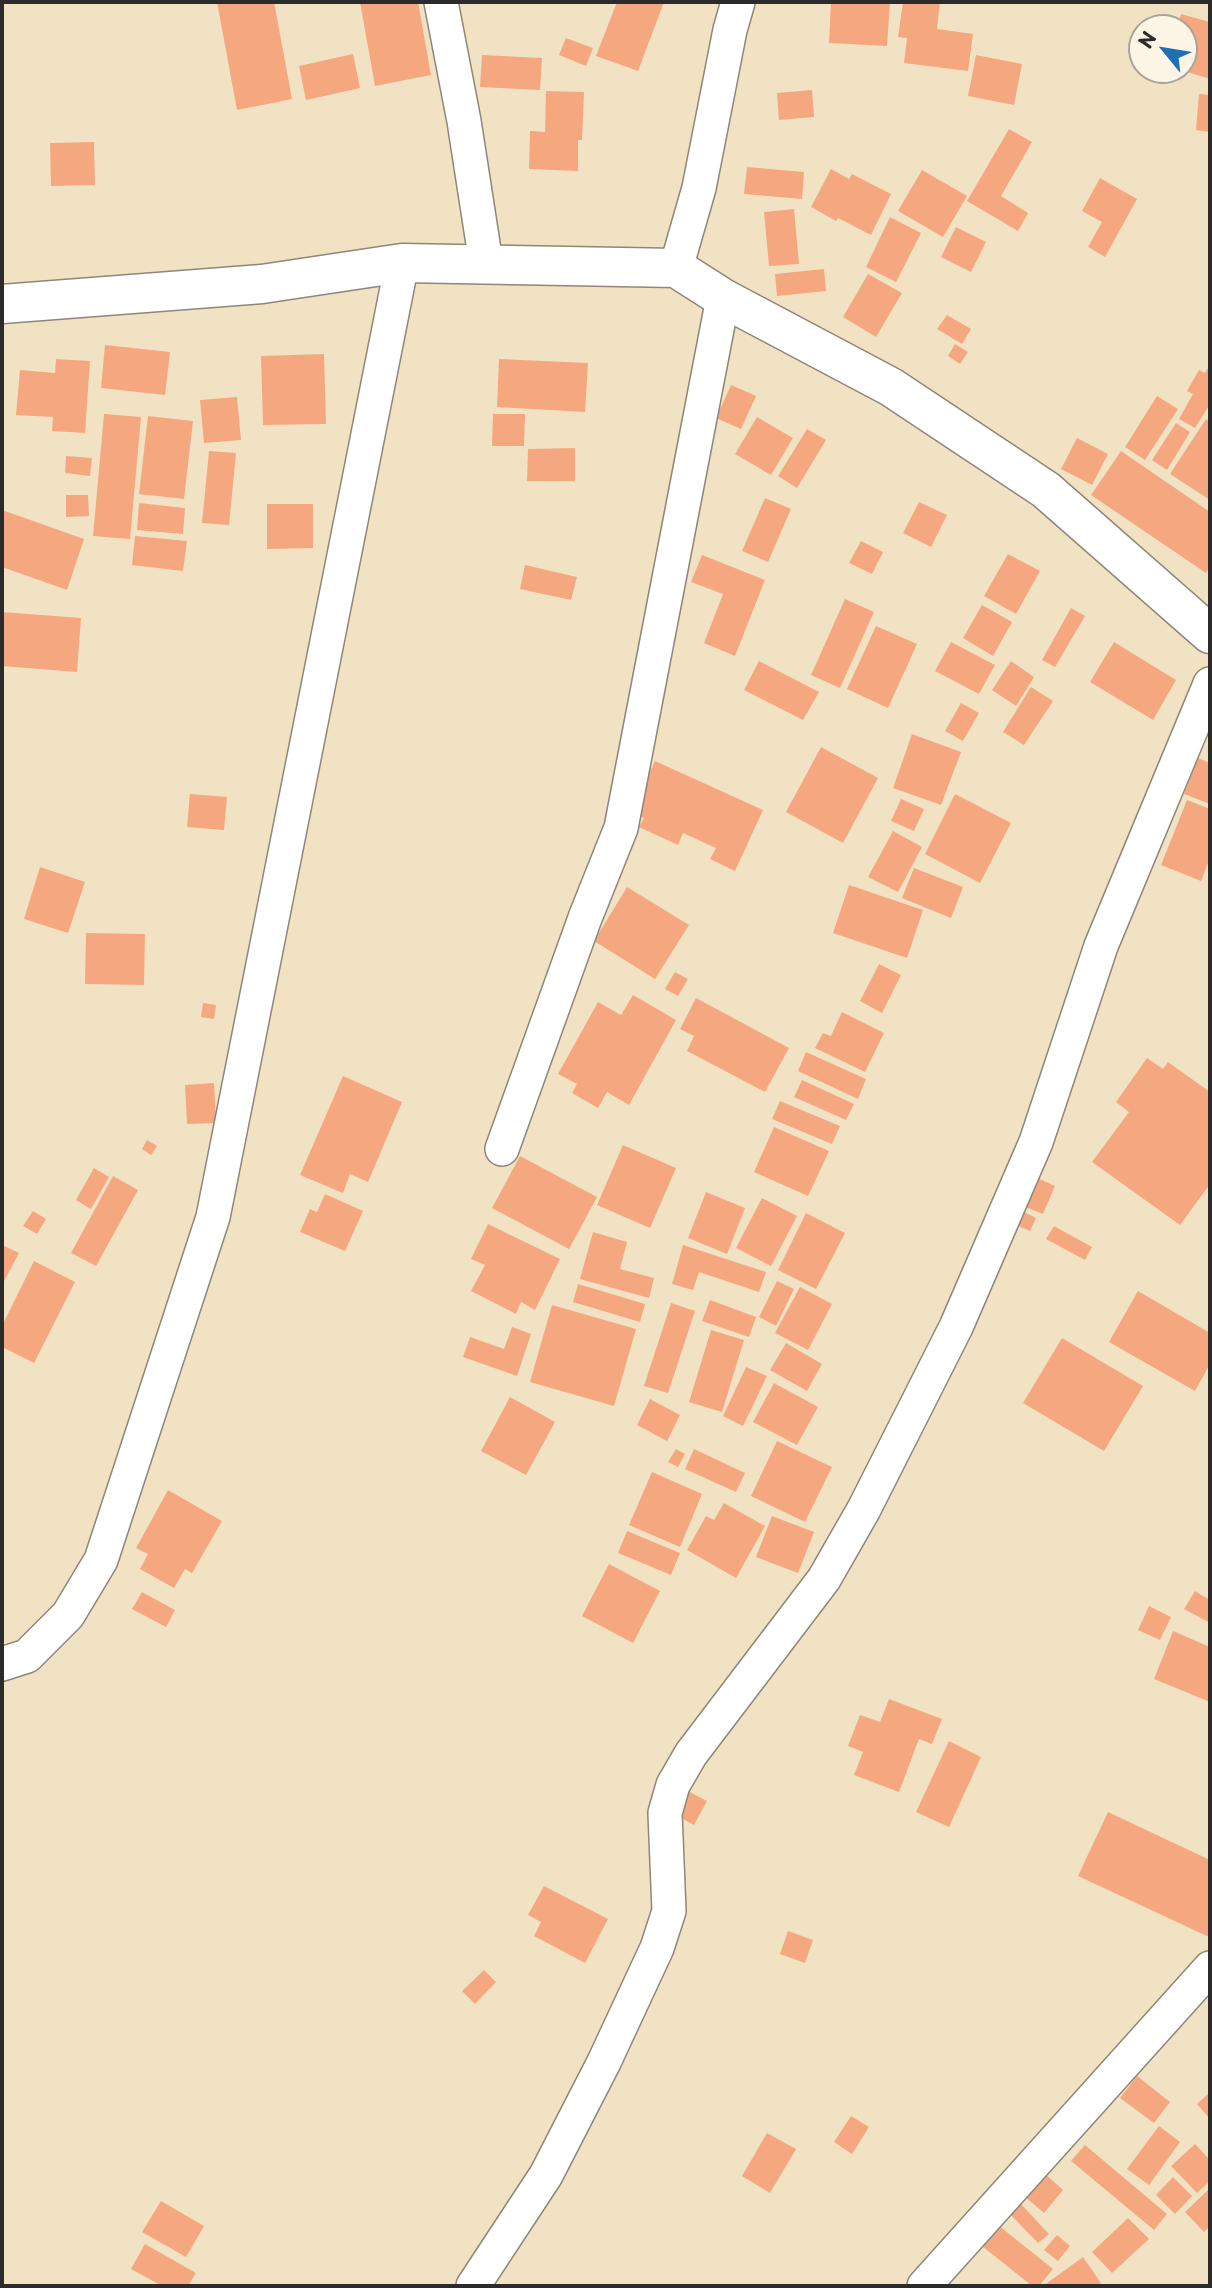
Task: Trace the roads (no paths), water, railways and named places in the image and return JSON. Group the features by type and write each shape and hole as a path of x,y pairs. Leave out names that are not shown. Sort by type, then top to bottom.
{"street":[{"path":"440,2 464,121 486,263"},
{"path":"676,268 699,188 738,2"},
{"path":"2,1664 27,1656 68,1615 101,1560 213,1217 402,263"},
{"path":"2,304 262,284 402,263 676,268 723,298 891,387 1046,490 1210,634"},
{"path":"502,1149 585,918 621,828 723,298"},
{"path":"473,2286 546,2175 604,2062 657,1948 669,1911 665,1813 673,1785 691,1754 824,1579 864,1509 956,1328 1036,1142 1101,946 1210,684"},
{"path":"924,2286 1210,1968"}]}
